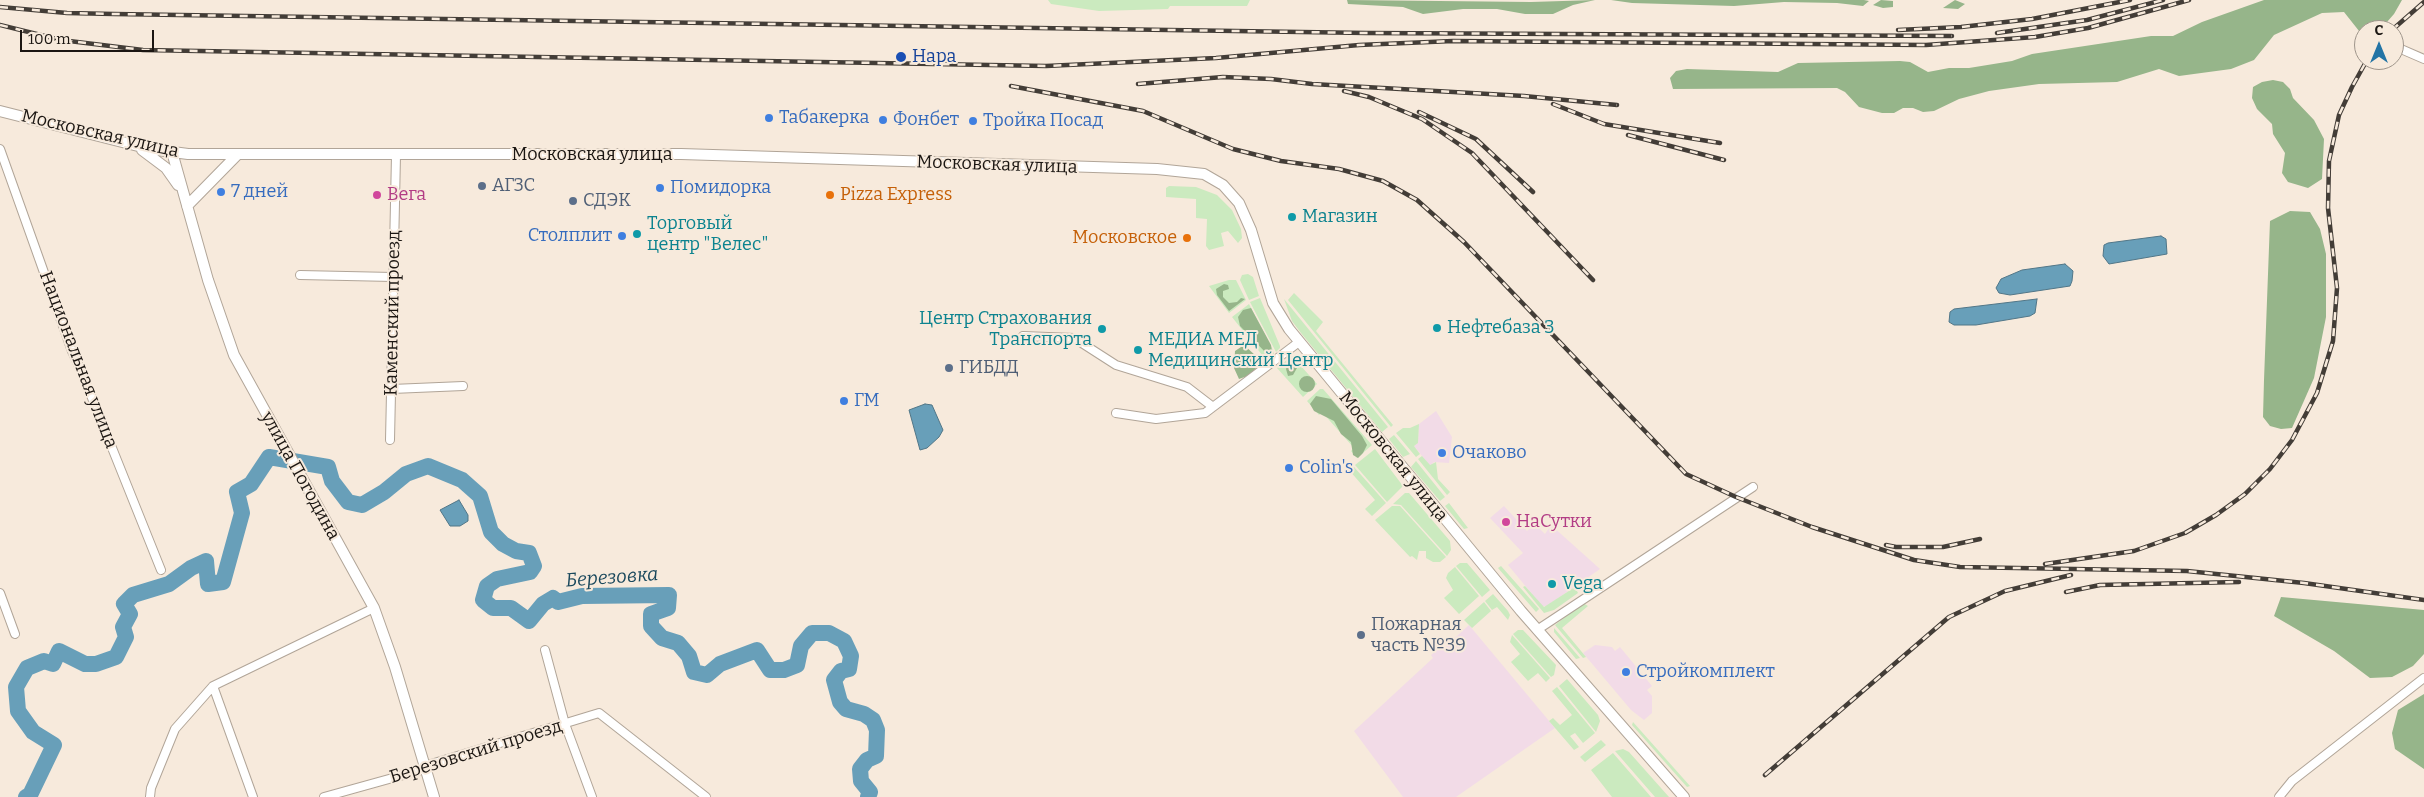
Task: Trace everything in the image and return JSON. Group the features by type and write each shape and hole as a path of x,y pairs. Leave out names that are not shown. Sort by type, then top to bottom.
{"main road":[{"name":"Московская улица","path":"0,111 172,152 396,155 681,154 1157,169 1198,173 1223,185 1239,203 1249,225 1273,303 1299,342 1537,630 1684,797"},
{"path":"125,142 145,151 160,163 183,192"},
{"name":"улица Погодина","path":"172,152 208,280 234,355 374,608 395,667 434,797"},
{"path":"187,206 238,154"}],"street":[{"path":"2404,50 2424,59"},
{"name":"Национальная улица","path":"0,149 72,351 161,570"},
{"name":"Каменский проезд","path":"390,440 396,155"},
{"path":"300,275 393,277"},
{"path":"1023,336 1074,338 1116,365 1187,388 1212,408"},
{"path":"1116,413 1156,419 1205,413 1299,342"},
{"path":"392,389 463,386"},
{"path":"1537,630 1753,487"},
{"path":"0,592 15,634"},
{"path":"150,797 151,788 175,728 213,686 374,608"},
{"path":"545,650 565,724 592,797"},
{"path":"2279,797 2292,781 2424,678"},
{"path":"213,686 253,797"},
{"name":"Березовский проезд","path":"324,797 425,769 431,764 599,714 706,797"}],"shaded area":[{"path":"1436,411 1452,437 1449,463 1434,462 1430,466 1414,446 1418,443 1419,424"},
{"path":"1504,506 1527,531 1535,524 1545,534 1551,525 1600,569 1547,606 1542,606 1508,565 1523,553 1490,518"},
{"path":"1469,625 1555,728 1456,797 1403,797 1354,731 1433,658 1431,655 1443,645 1445,647"},
{"path":"1595,645 1612,647 1615,651 1620,647 1652,686 1647,690 1652,696 1652,713 1644,720 1631,710 1583,653"}],"green space":[{"path":"1048,0 1250,0 1247,6 1170,6 1168,9 1099,11 1051,4"},
{"path":"1347,0 1531,2 1595,0 1573,5 1553,14 1525,14 1497,9 1463,9 1423,14 1403,7 1348,4"},
{"path":"1611,0 1869,1 1863,6 1837,3 1784,2 1734,6 1632,3"},
{"path":"1881,0 1893,1 1893,7 1883,8 1873,5"},
{"path":"1955,0 1965,4 1958,9 1943,8"},
{"path":"2264,0 2402,0 2389,20 2354,20 2354,25 2344,12 2322,13 2274,35 2254,60 2231,69 2179,76 2159,69 2117,82 2039,84 1989,91 1959,99 1934,111 1923,112 1913,108 1903,108 1894,113 1882,113 1859,107 1845,92 1837,88 1673,89 1670,78 1676,71 1687,69 1778,72 1798,63 1900,61 1910,62 1928,72 1949,68 1969,68 2012,61 2032,54 2151,36 2173,36 2202,22"},
{"path":"2273,80 2283,82 2290,89 2293,98 2314,120 2324,139 2322,179 2308,188 2288,182 2282,173 2285,153 2273,134 2272,124 2257,109 2252,98 2253,87 2262,82"},
{"path":"1169,186 1196,187 1217,195 1232,210 1241,229 1242,238 1238,243 1228,231 1221,233 1224,246 1209,250 1206,246 1207,219 1196,218 1196,199 1166,197 1166,188"},
{"path":"2290,211 2310,212 2320,229 2326,254 2326,317 2314,378 2292,428 2281,429 2270,426 2263,417 2270,221"},
{"path":"1248,274 1253,277 1259,296 1249,300 1240,280 1242,275"},
{"path":"1229,280 1236,280 1246,300 1229,313 1209,286"},
{"path":"1224,284 1228,285 1229,289 1223,291 1223,297 1229,303 1237,302 1241,298 1245,299 1229,311 1217,295 1216,289"},
{"path":"1294,293 1323,322 1316,331 1393,425 1391,427 1288,300"},
{"path":"1260,298 1280,346 1276,352 1250,302"},
{"path":"1284,299 1388,427 1382,432 1292,321"},
{"path":"1249,304 1274,354 1266,360 1232,317"},
{"path":"1251,308 1271,345 1272,352 1268,355 1240,326 1238,317 1243,310"},
{"path":"1244,345 1256,356 1257,367 1250,375 1239,379 1234,368 1235,351"},
{"path":"1292,356 1317,384 1303,397 1277,368"},
{"path":"1292,359 1296,361 1297,368 1293,375 1288,376 1286,369 1289,361"},
{"path":"1304,376 1310,376 1315,381 1313,390 1304,392 1299,387 1299,381"},
{"path":"1320,389 1323,389 1372,445 1357,458 1351,451 1354,448 1322,412 1319,415 1307,401"},
{"path":"1316,396 1331,399 1362,436 1367,445 1358,458 1353,455 1351,442 1341,434 1334,421 1314,411 1310,404"},
{"path":"1419,424 1418,443 1414,446 1420,454 1416,457 1396,433 1403,428 1410,428"},
{"path":"1394,435 1410,454 1403,457 1389,439"},
{"path":"1375,449 1403,486 1387,502 1355,465"},
{"path":"1422,456 1430,465 1436,462 1438,479 1450,492 1447,495 1418,459"},
{"path":"1416,461 1445,497 1440,501 1411,467"},
{"path":"1354,467 1386,503 1372,516 1365,509 1375,500 1349,470"},
{"path":"1405,493 1409,493 1450,541 1451,550 1447,556 1401,505 1393,504"},
{"path":"1449,503 1468,528 1464,529 1445,506"},
{"path":"1392,506 1400,506 1446,557 1440,562 1433,562 1426,558 1426,551 1419,551 1417,560 1412,556 1410,557 1375,520"},
{"path":"1460,563 1467,563 1490,590 1482,597 1456,566"},
{"path":"1501,566 1539,609 1536,612 1498,568"},
{"path":"1455,567 1479,596 1459,614 1444,598 1453,590 1446,578 1448,573"},
{"path":"1525,586 1544,607 1575,587 1578,593 1554,610 1544,613 1523,587"},
{"path":"1493,594 1508,611 1510,615 1508,620 1497,607 1492,610 1485,601"},
{"path":"2281,597 2424,610 2424,654 2413,666 2392,677 2370,678 2334,651 2274,616"},
{"path":"1484,602 1491,611 1472,628 1464,620"},
{"path":"1583,603 1588,606 1562,628 1586,657 1583,658 1555,625"},
{"path":"1554,628 1580,658 1576,659 1554,632"},
{"path":"1518,630 1523,630 1556,665 1554,675 1551,677 1513,634"},
{"path":"1512,635 1550,678 1546,682 1538,673 1528,681 1511,662 1520,654 1510,642"},
{"path":"1567,679 1598,715 1600,721 1596,732 1559,686"},
{"path":"1557,687 1595,733 1583,743 1575,733 1570,736 1579,747 1574,750 1549,721 1553,718 1560,725 1572,715 1552,691"},
{"path":"2424,694 2424,769 2395,749 2392,733 2398,710"},
{"path":"1633,722 1690,786 1687,787 1632,725"},
{"path":"1601,740 1606,745 1585,762 1580,757"},
{"path":"1623,749 1629,752 1669,797 1655,797 1615,751"},
{"path":"1613,753 1651,797 1612,797 1591,770"}],"water":[{"path":"2161,236 2166,239 2167,254 2109,264 2103,256 2104,245 2108,243"},
{"path":"2065,264 2073,271 2070,286 2010,295 1999,293 1996,288 2001,279 2022,270"},
{"path":"2037,299 2035,313 2030,316 1976,325 1954,325 1949,322 1950,312 1954,309"},
{"path":"925,404 932,405 943,430 939,437 927,448 920,450 909,410"},
{"path":"459,500 468,515 468,521 460,526 450,526 440,510"}],"waterway":[{"name":"Березовка","path":"26,797 30,795 54,745 33,732 18,711 16,687 27,668 44,661 53,664 59,651 85,664 96,664 116,657 126,637 123,627 130,614 124,604 133,595 169,584 191,568 206,561 208,584 223,582 242,513 237,492 251,484 269,457 328,467 332,481 348,502 362,505 384,492 406,474 428,466 462,480 480,496 491,532 503,544 516,551 529,553 534,566 530,572 497,579 487,586 483,600 493,608 511,608 529,621 543,604 553,598 558,602 582,596 669,595 668,608 651,614 651,626 662,638 678,643 689,656 694,672 707,675 720,664 757,650 770,670 784,670 797,665 801,646 812,633 829,633 844,641 851,656 849,669 841,671 834,680 840,702 846,709 864,714 873,720 877,730 876,756 867,760 860,769 861,781 870,792 868,797"}],"railway":[{"path":"1898,30 1961,27 2032,19 2130,0"},
{"path":"1997,33 2087,20 2163,0"},
{"path":"0,25 61,40 143,50 1046,66 1216,58 1359,45 1453,41 1926,45 2035,37 2088,28 2189,0"},
{"path":"2403,20 2424,2"},
{"path":"0,7 67,13 114,14 1367,33 1952,36"},
{"path":"2045,564 2134,551 2185,533 2216,515 2245,494 2270,469 2292,440 2317,393 2333,341 2337,288 2328,208 2329,161 2339,115 2361,70"},
{"path":"1138,84 1223,77 1271,79 1312,84 1524,96 1617,105"},
{"path":"1011,86 1143,111 1233,149 1281,161 1339,169 1383,181 1417,200 1464,242 1686,474 1736,497 1812,527 1914,560 1960,567 2187,571 2304,583 2424,600"},
{"path":"1344,91 1369,97 1422,119 1472,153 1593,280"},
{"path":"1553,104 1604,124 1720,143"},
{"path":"1419,112 1476,139 1533,192"},
{"path":"1628,135 1724,160"},
{"path":"1886,545 1896,547 1943,547 1980,539"},
{"path":"1765,775 1949,617 2005,591 2071,575"},
{"path":"2066,592 2100,585 2239,582"}],"place":[{"name":"Нара","path":"901,57"},
{"name":"Табакерка","path":"769,118"},
{"name":"Фонбет","path":"883,120"},
{"name":"Тройка Посад","path":"973,121"},
{"name":"АГЗС","path":"482,186"},
{"name":"Помидорка","path":"660,188"},
{"name":"7 дней","path":"221,192"},
{"name":"Вега","path":"377,195"},
{"name":"Pizza Express","path":"830,195"},
{"name":"СДЭК","path":"573,201"},
{"name":"Магазин","path":"1292,217"},
{"name":"Торговый центр \"Велес\"","path":"637,234"},
{"name":"Столплит","path":"622,236"},
{"name":"Московское","path":"1187,238"},
{"name":"Нефтебаза 3","path":"1437,328"},
{"name":"Центр Страхования Транспорта","path":"1102,329"},
{"name":"МЕДИА МЕД Медицинский Центр","path":"1138,350"},
{"name":"ГИБДД","path":"949,368"},
{"name":"ГМ","path":"844,401"},
{"name":"Очаково","path":"1442,453"},
{"name":"Colin's","path":"1289,468"},
{"name":"НаСутки","path":"1506,522"},
{"name":"Vega","path":"1552,584"},
{"name":"Пожарная часть №39","path":"1361,635"},
{"name":"Стройкомплект","path":"1626,672"}]}
